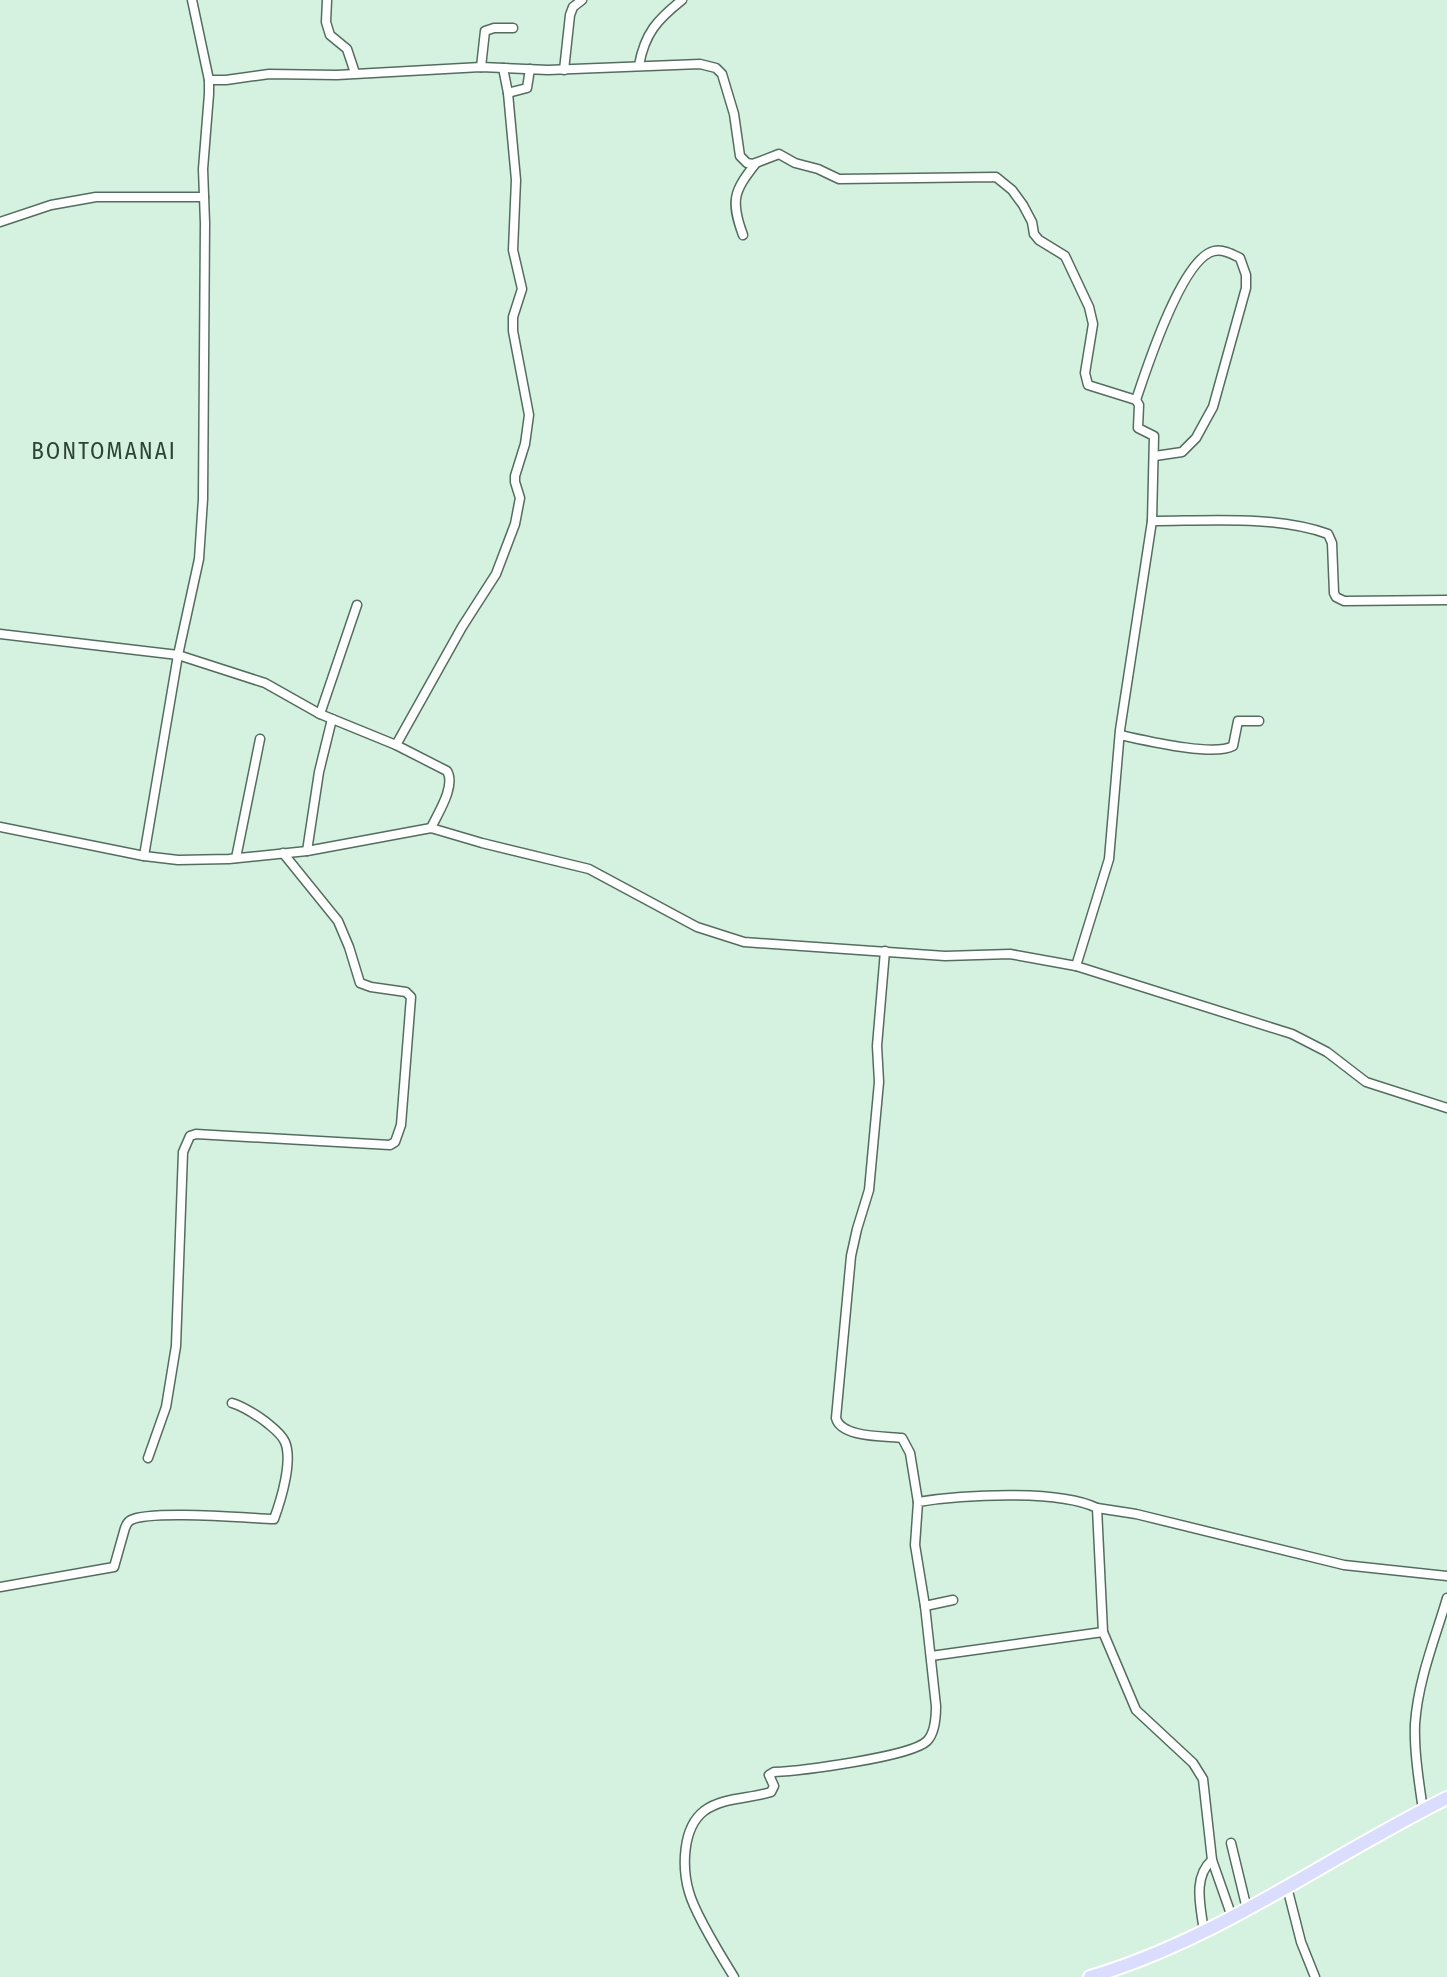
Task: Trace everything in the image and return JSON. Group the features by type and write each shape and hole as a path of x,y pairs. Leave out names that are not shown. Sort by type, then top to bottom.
{"main road":[{"path":"1090,1977 1150,1957 1204,1932 1447,1798"}],"street":[{"path":"144,856 178,655 199,559 203,499 204,197 209,80 192,0"},
{"path":"327,0 326,22 330,35 346,49 355,74"},
{"path":"564,70 570,15 573,7 582,0"},
{"path":"639,65 645,39 682,0"},
{"path":"481,67 485,32 494,27 513,28"},
{"path":"209,80 269,74 355,74 481,67 564,70 700,64 719,71 734,114 739,154 747,163 756,163 779,154 795,163 839,179 988,176 1003,181 1023,205 1038,240 1065,256 1089,307 1093,324 1085,382 1136,400 1139,405 1138,428 1154,436 1152,521 1120,735 1110,859 1076,966"},
{"path":"396,745 462,627 496,574 510,538 520,498 515,477 529,423 529,407 513,331 513,317 522,289 513,250 516,188 508,93 503,68"},
{"path":"508,93 527,88 530,69"},
{"path":"743,236 738,222 736,192 756,163"},
{"path":"0,222 51,205 96,197 204,197"},
{"path":"1136,400 1155,341 1179,291 1200,260 1214,251 1223,251 1240,258 1246,275 1245,288 1213,407 1191,445 1176,454 1155,456"},
{"path":"1152,521 1279,524 1321,531 1328,534 1332,543 1334,593 1344,601 1447,600"},
{"path":"320,714 357,605"},
{"path":"0,634 178,655 265,683 320,714 396,745 447,771 450,784 431,828"},
{"path":"307,851 319,772 332,719"},
{"path":"1120,735 1205,749 1228,749 1233,746 1238,722 1259,721"},
{"path":"236,858 260,738"},
{"path":"0,827 144,856 178,860 307,851 431,828 589,869 697,927 732,939 761,944 946,956 1010,954 1076,966 1292,1034 1327,1052 1366,1082 1447,1108"},
{"path":"148,1458 166,1407 176,1346 183,1152 190,1136 196,1134 390,1145 395,1142 401,1125 411,997 406,992 371,987 358,981 349,947 338,921 283,853"},
{"path":"734,1977 690,1894 686,1862 692,1826 703,1812 719,1804 771,1791 774,1786 769,1775 774,1772 890,1754 924,1744 931,1736 936,1716 925,1606 915,1545 918,1502 910,1453 902,1438 873,1436 844,1429 839,1427 836,1418 851,1255 869,1190 879,1082 877,1046 885,951"},
{"path":"0,1587 114,1567 128,1522 132,1519 160,1516 274,1519 282,1494 287,1463 284,1440 253,1413 232,1403"},
{"path":"918,1502 1019,1495 1084,1503 1344,1565 1447,1576"},
{"path":"1097,1508 1103,1632 1136,1710 1193,1763 1203,1779 1212,1860 1232,1917"},
{"path":"1423,1810 1416,1760 1415,1725 1429,1651 1447,1598"},
{"path":"925,1606 953,1600"},
{"path":"931,1656 1103,1632"},
{"path":"1231,1843 1247,1909"},
{"path":"1204,1932 1200,1878 1204,1867 1212,1860"},
{"path":"1287,1887 1301,1942 1315,1977"}],"district":[{"name":"BONTOMANAI","path":"104,451"}]}
